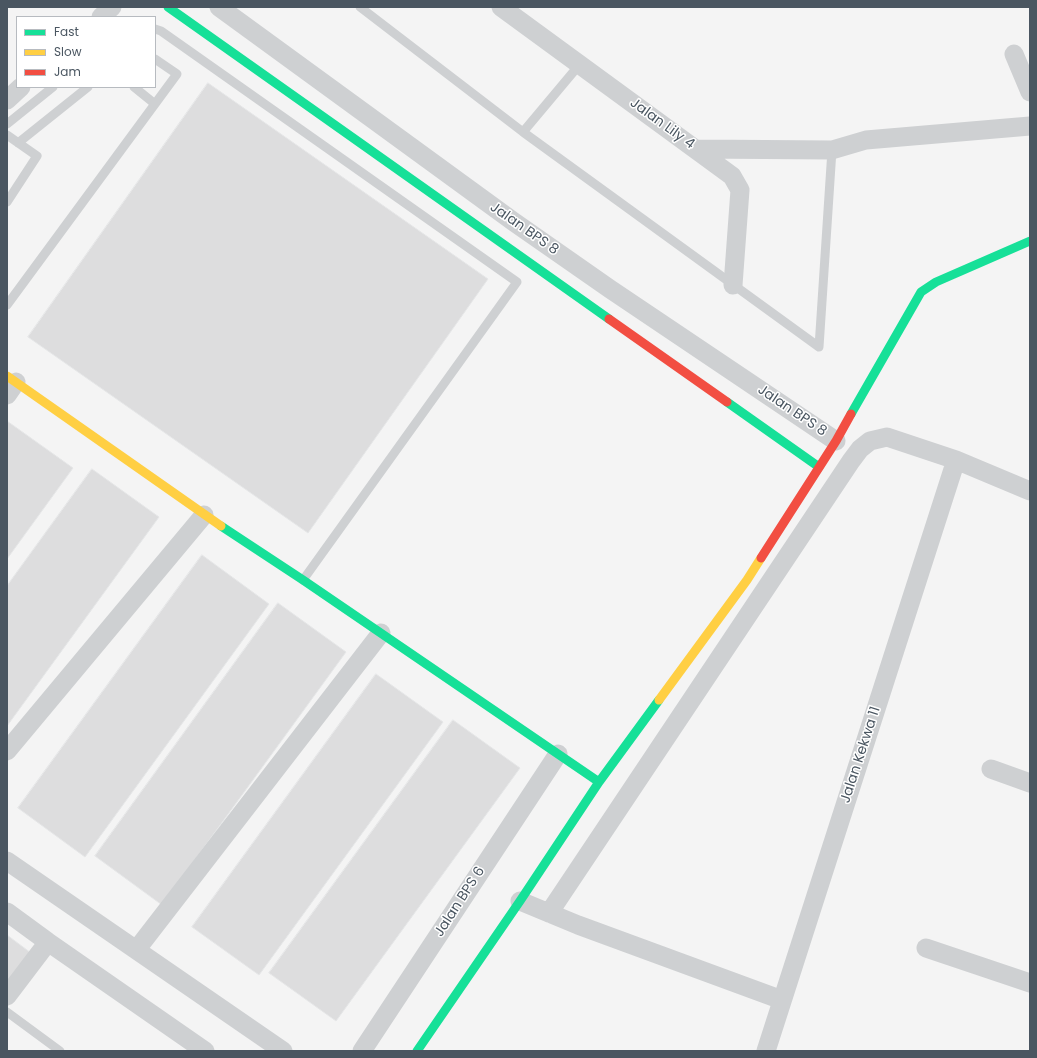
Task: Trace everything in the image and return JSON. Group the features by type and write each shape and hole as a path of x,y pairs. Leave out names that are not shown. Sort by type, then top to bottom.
{"street":[{"path":"102,16 112,7"},
{"path":"168,7 819,466"},
{"name":"Jalan BPS 8","path":"219,7 520,226 610,289 836,441"},
{"name":"Jalan Lily 4","path":"501,7 732,176 740,190 733,285"},
{"path":"1014,54 1030,92"},
{"path":"7,100 20,88"},
{"path":"696,150 832,150 866,140 1030,126"},
{"path":"417,1051 520,902 599,782 747,580 836,441 921,292 936,282 1030,240"},
{"path":"10,384 303,580 599,782"},
{"path":"549,913 860,449 870,441 887,437 956,460 1030,491"},
{"name":"Jalan Kekwa 11","path":"766,1051 956,460"},
{"path":"7,750 204,515"},
{"path":"136,950 381,633"},
{"name":"Jalan BPS 6","path":"362,1051 558,754"},
{"path":"991,769 1030,783"},
{"path":"7,861 283,1051"},
{"path":"520,902 782,1000"},
{"path":"7,912 205,1051"},
{"path":"7,996 48,942"},
{"path":"926,948 1030,983"}],"lane":[{"path":"360,7 523,132 819,347 832,150"},
{"path":"156,29 161,31 517,282 303,580"},
{"path":"7,305 177,74 156,60"},
{"path":"523,132 580,64"},
{"path":"7,124 52,88"},
{"path":"18,143 87,88"},
{"path":"135,88 155,104"},
{"path":"7,135 37,156 7,202"},
{"path":"7,1012 60,1051"}],"building":[{"path":"208,83 488,279 308,533 28,337"},
{"path":"7,421 73,468 7,559"},
{"path":"92,469 159,517 7,726 7,586"},
{"path":"202,555 269,604 85,857 18,808"},
{"path":"278,603 346,652 162,905 95,856"},
{"path":"376,674 443,722 259,975 192,927"},
{"path":"453,720 520,768 336,1021 269,973"},
{"path":"7,935 31,953 7,985"}],"traffic: fast":[{"path":"168,7 609,319"},
{"path":"851,414 921,292 936,282 1030,241"},
{"path":"727,402 819,467"},
{"path":"221,526 303,580 599,782"},
{"path":"417,1051 520,901 599,782 659,700"}],"traffic: slow":[{"path":"7,376 221,526"},
{"path":"659,700 747,580 761,558"}],"traffic: jam":[{"path":"609,319 727,402"},
{"path":"761,558 836,441 851,414"}]}
